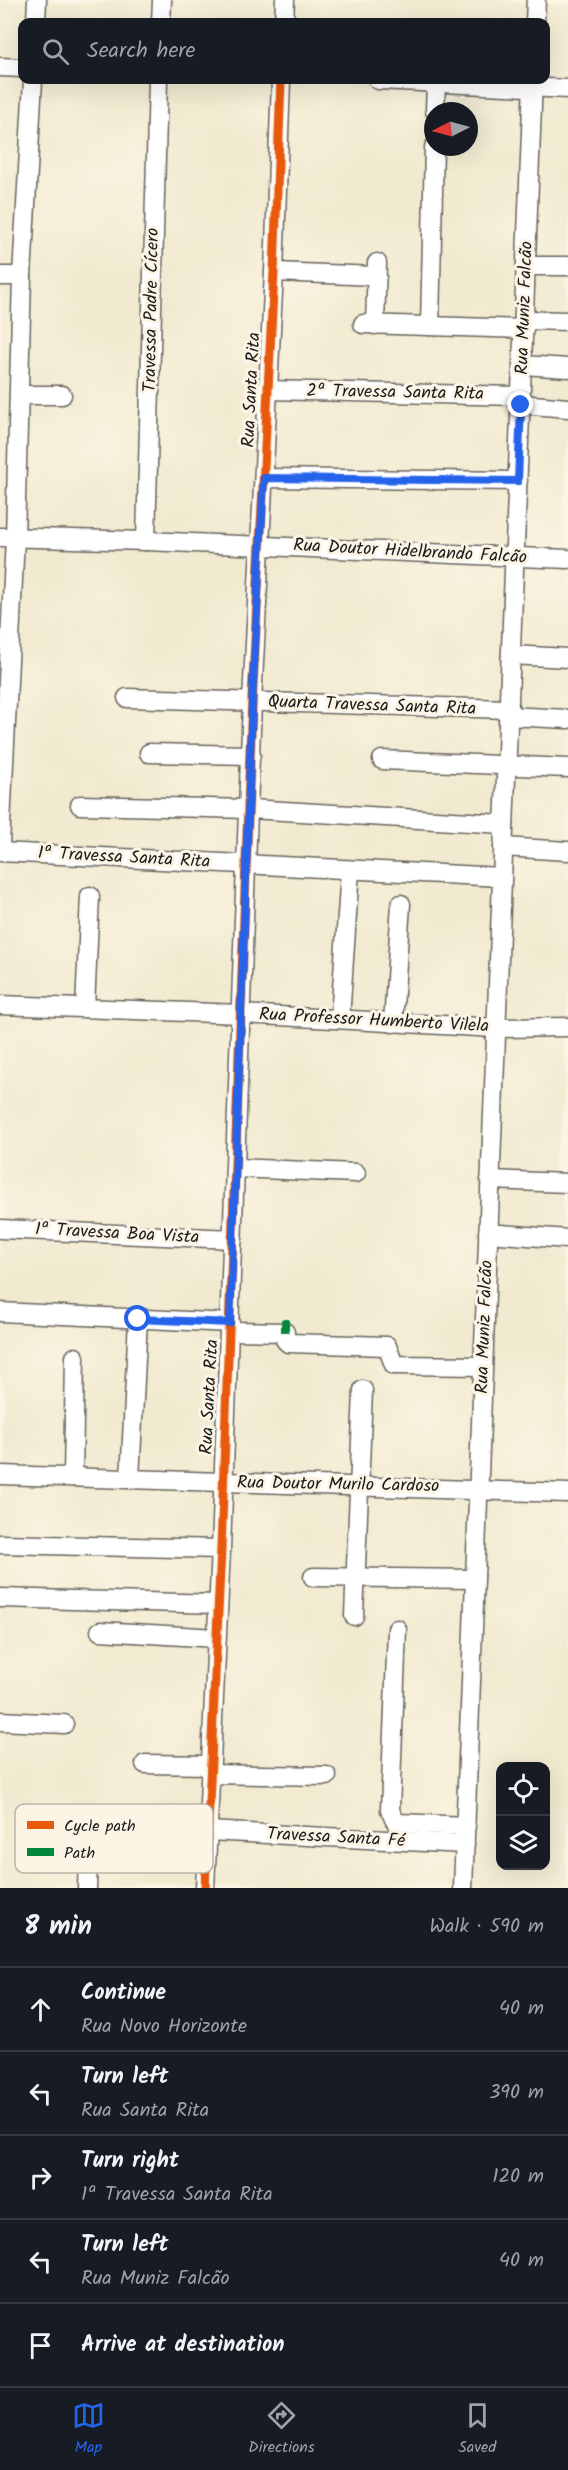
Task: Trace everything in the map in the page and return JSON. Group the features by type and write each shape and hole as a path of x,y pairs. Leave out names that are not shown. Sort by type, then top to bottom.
{"street":[{"path":"36,18 37,0"},
{"path":"161,18 162,0"},
{"path":"284,18 285,0"},
{"path":"536,0 536,18"},
{"path":"0,67 18,68"},
{"path":"0,845 7,538 19,395 9,276 33,84"},
{"name":"Travessa Padre Cícero","path":"146,541 158,84"},
{"name":"Rua Santa Rita","path":"208,1804 230,1327 252,702 274,272 281,84"},
{"path":"435,102 436,84"},
{"path":"533,84 568,89"},
{"name":"Rua Muniz Falcão","path":"463,1888 533,84"},
{"path":"430,326 434,156"},
{"path":"526,266 568,266"},
{"path":"274,272 377,269 369,324 524,325 568,321"},
{"path":"523,365 568,368"},
{"name":"2ª Travessa Santa Rita","path":"268,390 521,400 568,408"},
{"path":"19,395 62,395"},
{"path":"264,478 518,481"},
{"name":"Rua Doutor Hidelbrando Falcão","path":"7,538 146,541 568,559"},
{"path":"511,655 568,658"},
{"name":"Quarta Travessa Santa Rita","path":"127,698 509,713"},
{"path":"509,713 568,719"},
{"path":"149,753 251,755"},
{"path":"382,760 568,768"},
{"path":"80,805 250,809 504,824"},
{"path":"503,847 568,851"},
{"name":"1ª Travessa Santa Rita","path":"0,852 502,877"},
{"path":"340,1019 350,870"},
{"path":"85,1008 90,896"},
{"path":"393,1023 401,904"},
{"name":"Rua Professor Humberto Vilela","path":"0,1005 242,1014 496,1028 568,1027"},
{"path":"236,1168 356,1173"},
{"path":"490,1180 568,1183"},
{"name":"1ª Travessa Boa Vista","path":"0,1228 233,1239"},
{"path":"489,1233 568,1239"},
{"path":"0,1312 138,1319 285,1332 285,1340 288,1343 387,1346 394,1365 483,1366"},
{"path":"130,1479 138,1319"},
{"path":"73,1477 75,1357"},
{"path":"354,1616 363,1390"},
{"name":"Rua Doutor Murilo Cardoso","path":"0,1474 568,1492"},
{"path":"0,1544 221,1549"},
{"path":"313,1577 475,1579"},
{"path":"0,1598 218,1604"},
{"path":"397,1629 390,1809 395,1821 399,1823 465,1835"},
{"path":"100,1631 216,1638"},
{"path":"0,1721 64,1724"},
{"path":"145,1764 327,1776"},
{"name":"Travessa Santa Fé","path":"213,1831 465,1835"},
{"path":"87,1888 88,1873"},
{"name":"Rua Santa Rita","path":"205,1888 206,1873"},
{"path":"205,1888 215,1888"}],"marked path":[{"path":"285,1319 285,1332"}],"cycle path":[{"path":"209,1804 221,1549 252,702 274,272 281,84"},
{"path":"205,1888 206,1873"}],"route":[{"path":"138,1319 230,1323 252,702 264,478 518,481 521,405"}]}
